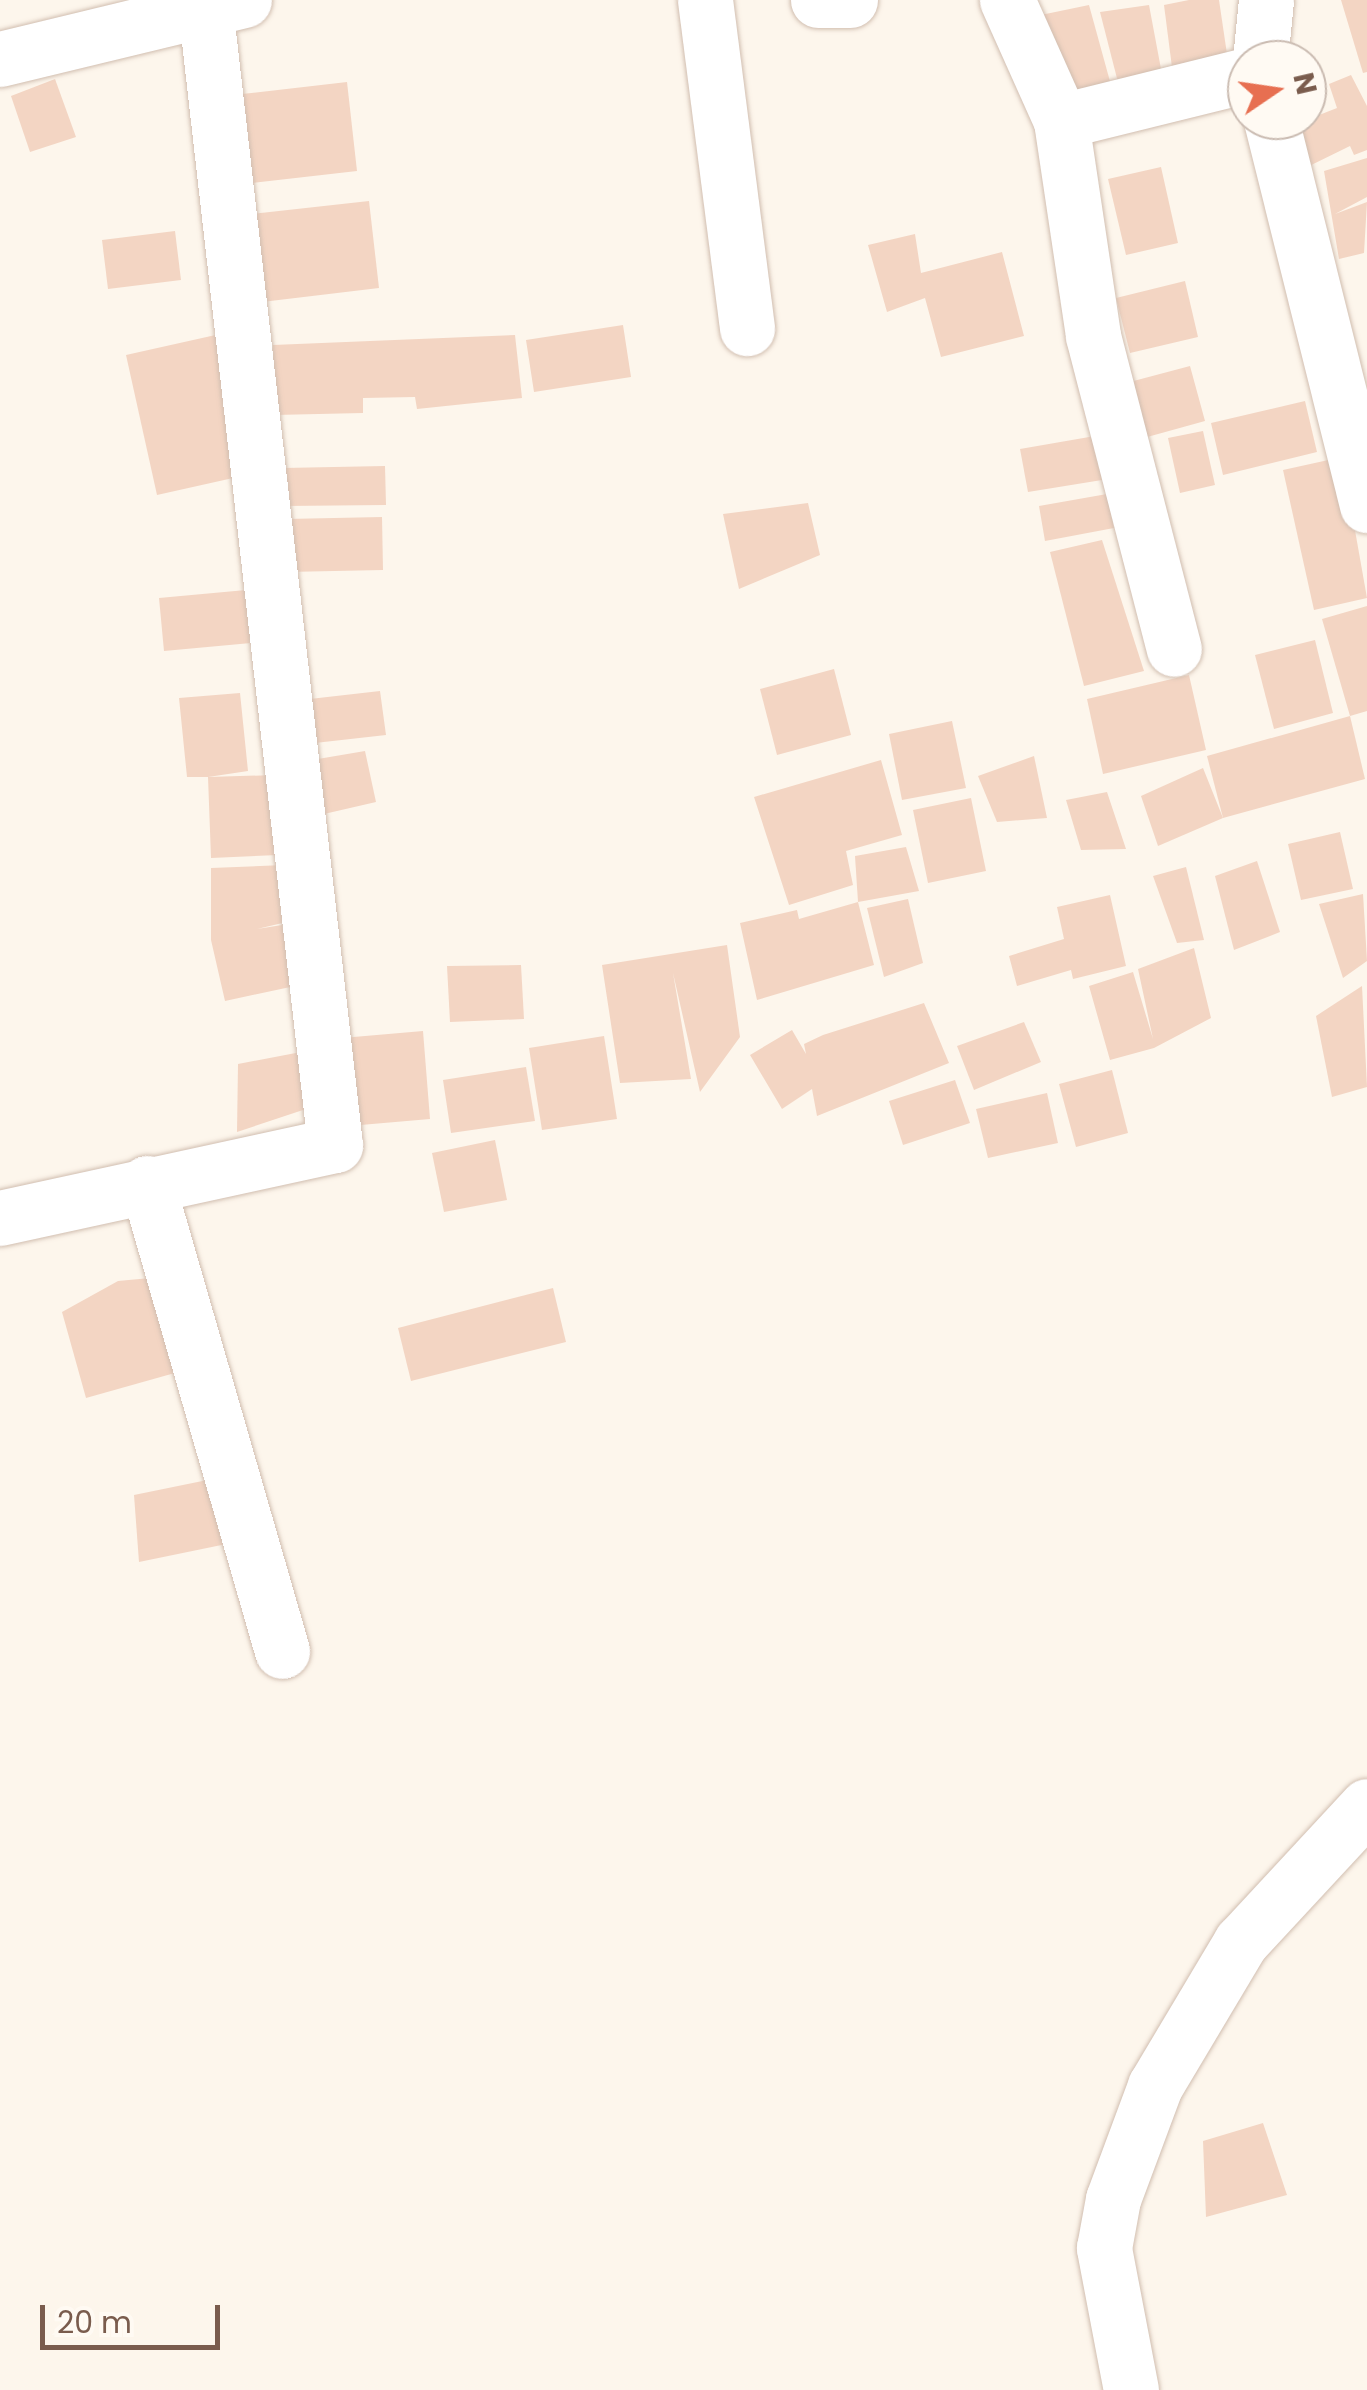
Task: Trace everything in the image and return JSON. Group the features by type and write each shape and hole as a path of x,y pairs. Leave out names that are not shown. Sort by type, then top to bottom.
{"street":[{"path":"704,0 747,328"},
{"path":"818,0 850,0"},
{"path":"1007,0 1061,120 1093,336 1174,649"},
{"path":"1262,40 1266,0"},
{"path":"0,59 225,2 335,1146 146,1183 0,1218"},
{"path":"1061,120 1227,80"},
{"path":"1276,140 1367,506"},
{"path":"146,1183 282,1650"},
{"path":"1131,2390 1104,2248 1112,2199 1155,2086 1242,1942 1367,1806"}],"building":[{"path":"1219,0 1227,61 1174,83 1164,5"},
{"path":"1341,0 1367,0 1367,72 1363,73"},
{"path":"1089,5 1114,96 1065,112 1036,16"},
{"path":"1149,5 1164,85 1121,94 1100,12"},
{"path":"1351,75 1367,106 1367,150 1354,155 1350,146 1297,172 1293,140 1327,140 1327,112 1337,108 1329,84"},
{"path":"55,79 76,137 30,152 11,96"},
{"path":"347,82 357,171 252,183 242,94"},
{"path":"1367,158 1367,197 1335,214 1367,202 1364,253 1339,259 1324,171"},
{"path":"1161,167 1178,243 1126,255 1108,179"},
{"path":"369,201 379,288 262,302 252,214"},
{"path":"175,231 181,280 108,289 102,240"},
{"path":"915,234 921,273 1002,252 1024,336 941,357 925,298 887,312 868,245"},
{"path":"1185,281 1198,337 1130,353 1116,298"},
{"path":"623,325 631,377 534,392 526,340"},
{"path":"220,334 251,474 157,495 126,355"},
{"path":"515,335 522,398 417,409 415,397 363,398 363,413 274,415 273,345"},
{"path":"1190,366 1205,421 1140,439 1126,383"},
{"path":"1305,401 1317,452 1223,475 1211,423"},
{"path":"1203,431 1215,485 1180,493 1168,438"},
{"path":"1095,436 1102,480 1028,492 1020,449"},
{"path":"1342,457 1367,598 1314,610 1283,470"},
{"path":"385,466 386,505 284,506 283,468"},
{"path":"1107,494 1114,528 1045,541 1039,506"},
{"path":"808,503 820,555 739,589 723,514"},
{"path":"382,517 383,570 286,572 286,519"},
{"path":"1102,540 1144,671 1084,686 1050,552"},
{"path":"246,590 251,643 164,651 159,598"},
{"path":"1367,606 1367,711 1350,716 1322,619"},
{"path":"1315,640 1333,713 1274,729 1255,655"},
{"path":"834,669 851,735 777,755 760,689"},
{"path":"1189,675 1206,750 1103,774 1087,699"},
{"path":"380,691 386,735 306,744 301,700"},
{"path":"240,693 248,771 187,777 179,698"},
{"path":"1350,716 1365,779 1223,818 1207,756"},
{"path":"952,721 966,788 902,800 889,734"},
{"path":"365,751 376,802 324,814 312,760"},
{"path":"1034,756 1047,818 997,822 978,776"},
{"path":"881,760 902,835 846,851 853,885 789,905 754,797"},
{"path":"1203,768 1223,818 1158,846 1141,796"},
{"path":"275,775 278,855 211,858 208,777"},
{"path":"1107,792 1126,849 1081,850 1066,800"},
{"path":"971,798 986,871 928,883 913,810"},
{"path":"1340,832 1353,889 1301,900 1288,844"},
{"path":"906,847 919,891 858,902 855,856"},
{"path":"1257,861 1280,932 1234,950 1215,876"},
{"path":"284,865 291,921 257,929 282,925 295,986 225,1001 211,940 211,868"},
{"path":"1186,867 1204,940 1177,943 1153,876"},
{"path":"1363,894 1367,961 1343,978 1319,904"},
{"path":"1110,895 1126,966 1073,979 1071,970 1017,986 1009,956 1064,939 1057,907"},
{"path":"908,899 923,963 884,977 867,908"},
{"path":"858,902 874,965 757,1000 740,923 797,910 799,919"},
{"path":"727,945 740,1037 700,1092 673,973 691,1079 620,1083 602,965"},
{"path":"1194,948 1211,1018 1154,1048 1110,1060 1089,986 1133,972 1153,1039 1138,969"},
{"path":"521,965 524,1019 450,1022 447,966"},
{"path":"1362,986 1367,1087 1332,1097 1316,1016"},
{"path":"924,1003 949,1063 817,1116 812,1089 782,1109 750,1055 792,1030 806,1054 804,1044 823,1035"},
{"path":"1024,1022 1041,1062 974,1090 957,1046"},
{"path":"423,1031 430,1119 349,1126 342,1038"},
{"path":"604,1036 617,1119 542,1130 529,1048"},
{"path":"301,1052 309,1108 237,1132 238,1064"},
{"path":"526,1067 535,1121 451,1133 443,1080"},
{"path":"1112,1070 1128,1133 1076,1147 1059,1084"},
{"path":"955,1080 970,1123 903,1145 889,1101"},
{"path":"1047,1093 1058,1143 988,1158 976,1109"},
{"path":"495,1140 507,1200 444,1212 432,1153"},
{"path":"161,1277 189,1369 86,1398 62,1312 118,1281"},
{"path":"553,1288 566,1342 411,1381 398,1328"},
{"path":"222,1477 241,1541 139,1562 134,1495"},
{"path":"1263,2123 1287,2195 1206,2217 1203,2141"}]}
